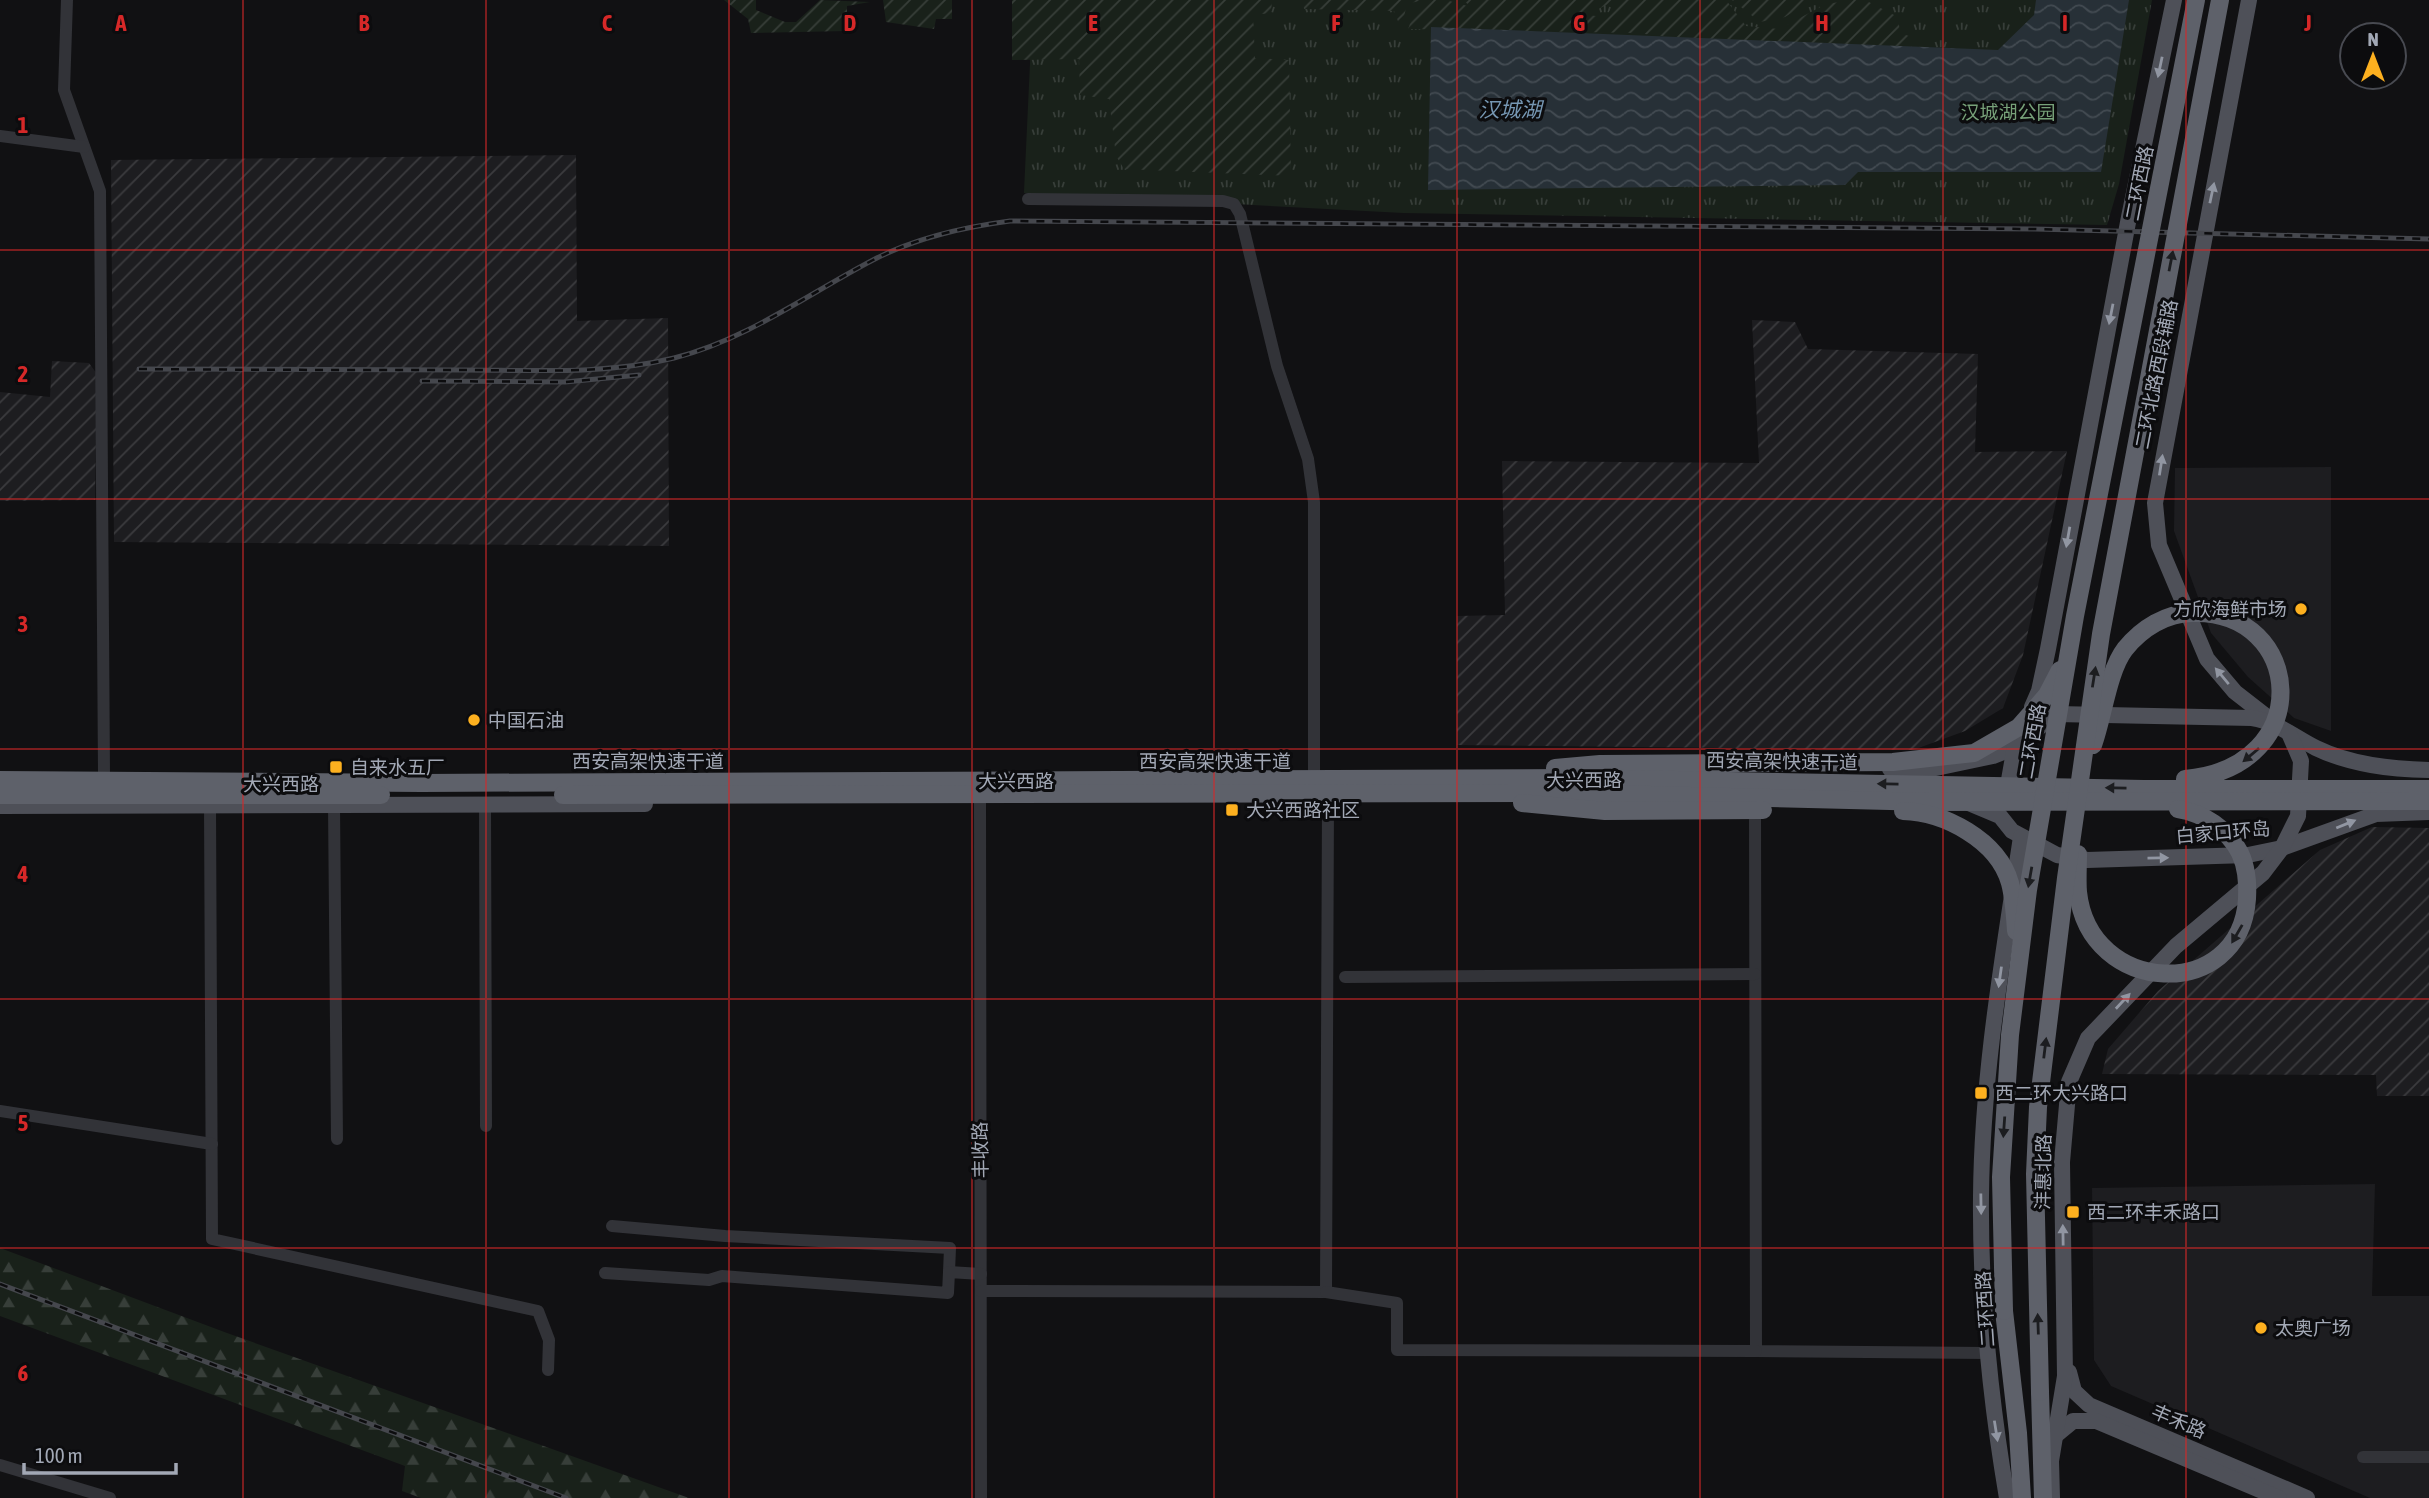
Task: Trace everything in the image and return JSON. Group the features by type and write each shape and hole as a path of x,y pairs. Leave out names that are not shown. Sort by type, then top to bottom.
{"highway":[{"name":"二环西路","path":"2022,1498 2004,1311 2001,1177 2010,1035 2028,890 2075,616 2196,0"},
{"path":"2052,1461 2040,1392 2035,1199 2038,1107 2078,784 2101,634 2220,0"},
{"path":"2127,802 2195,811 2217,825 2235,843 2241,855 2247,881 2241,929 2215,959 2194,970 2170,975 2139,971 2112,957 2097,940 2086,919 2078,893 2078,784 2124,650 2140,635 2166,618 2186,613 2208,612 2246,625 2270,654 2279,683 2277,720 2268,737 2259,750 2222,773 2166,781 2144,789"},
{"path":"1431,786 1600,764 1893,762 1974,753 2019,727 2047,695 2067,650 2075,616"},
{"name":"西安高架快速干道","path":"0,795 1431,786 1575,778 2144,789 2429,789"},
{"name":"西安高架快速干道","path":"0,780 435,783 1321,782 2127,802 2429,801"},
{"path":"1431,786 1605,811 1916,811 1943,818 1974,836 1994,856 2010,881 2017,947 2010,1035"},
{"path":"2042,1498 2049,1433"}],"main road":[{"path":"2007,1498 1992,1410 1987,1353 1981,1196 1987,1093 2021,837 2006,801 2013,748 2039,691 2129,217 2174,0"},
{"name":"二环北路西段辅路","path":"2249,0 2155,503 2159,545 2207,659 2235,692 2273,722"},
{"path":"2013,748 2056,714 2252,718 2273,722 2318,749 2359,762 2429,770"},
{"name":"白家口环岛","path":"2021,837 2057,855 2087,860 2224,857 2282,848 2298,816 2301,761 2289,733"},
{"name":"大兴西路","path":"0,773 1314,773 1936,768 1976,762 2013,748"},
{"name":"大兴西路","path":"0,806 1328,801 1970,803 2000,816 2021,837"},
{"path":"2282,848 2376,814 2429,812"},
{"name":"沣惠北路","path":"2049,1433 2064,1394 2062,1162 2069,1082 2073,1071 2088,1038 2133,989 2176,946 2263,873 2282,848"},
{"name":"丰禾路","path":"2064,1354 2074,1391 2082,1401 2307,1498"},
{"name":"丰禾路","path":"2049,1433 2073,1421 2096,1421 2279,1498"},
{"path":"2052,1461 2052,1498"}],"street":[{"path":"67,0 64,90 100,191 104,774"},
{"path":"0,136 84,147"},
{"path":"1028,199 1223,201 1234,204 1240,214 1277,366 1308,459 1314,502 1314,773"},
{"path":"1326,1292 1328,801"},
{"name":"丰收路","path":"980,802 981,1498"},
{"path":"1755,802 1756,1350"},
{"path":"485,804 486,1126"},
{"path":"210,805 212,1239 538,1311 549,1340 548,1370"},
{"path":"334,805 337,1139"},
{"path":"1345,977 1755,974"},
{"path":"0,1111 212,1144"},
{"path":"605,1273 709,1280 722,1276 948,1293 950,1248 725,1236 612,1226"},
{"path":"949,1272 981,1274"},
{"path":"981,1292 1326,1292 1397,1303 1397,1350 1987,1353"},
{"path":"2363,1457 2429,1457"},
{"path":"0,1465 110,1498"}],"shaded area":[{"path":"576,155 577,321 668,318 669,546 114,542 111,160"},
{"path":"1752,320 1795,322 1808,349 1978,354 1975,452 2067,451 2023,655 2003,708 1965,731 1913,750 1457,745 1457,616 1505,615 1502,461 1759,463"},
{"path":"52,361 89,363 97,374 95,500 0,501 0,392 50,397"},
{"path":"2331,467 2331,731 2294,718 2248,677 2211,633 2174,531 2175,468"},
{"path":"2372,827 2429,828 2429,1096 2377,1096 2376,1075 2102,1074 2108,1049 2158,991 2320,850"},
{"name":"太奥广场","path":"2375,1184 2372,1296 2429,1296 2429,1498 2370,1498 2111,1386 2094,1360 2092,1188"}],"green space":[{"path":"724,0 756,0 756,10 785,22 796,22 820,0 870,2 847,6 847,31 751,33 748,19"},
{"path":"883,0 952,0 952,19 936,19 934,29 886,22"},
{"path":"1012,0 1272,0 1271,13 1253,15 1255,58 1289,60 1291,176 1124,169 1116,156 1109,99 1080,95 1079,59 1012,60"},
{"name":"汉城湖公园","path":"1033,0 2152,0 2119,184 2107,225 1404,213 1024,193"},
{"path":"1303,0 1446,0 1471,7 1463,0 1616,0 1587,15 1605,17 1618,0 1726,0 1746,26 1779,29 1826,4 1865,0 1898,17 1900,33 1912,37 1912,49 1745,46 1637,33 1408,29 1419,1 1407,4 1401,29 1394,11 1304,9"},
{"path":"1732,0 1813,0 1785,17 1760,22"},
{"path":"0,1248 227,1333 689,1498 421,1498 402,1491 405,1466 0,1316"}],"water":[{"name":"汉城湖","path":"2036,0 2129,0 2101,172 1858,172 1845,185 1428,190 1431,27 1998,50 2034,15"}],"railway":[{"path":"139,369 542,371 648,363 674,358 726,340 873,260 906,245 958,230 1010,221 2035,229 2429,239"},
{"path":"422,381 565,382 639,375"},
{"path":"0,1284 566,1498"}],"place":[{"name":"方欣海鲜市场","path":"2301,609"},
{"name":"中国石油","path":"474,720"},
{"name":"自来水五厂","path":"336,767"},
{"name":"大兴西路社区","path":"1232,810"},
{"name":"西二环大兴路口","path":"1981,1093"},
{"name":"西二环丰禾路口","path":"2073,1212"},
{"name":"太奥广场","path":"2261,1328"}]}
